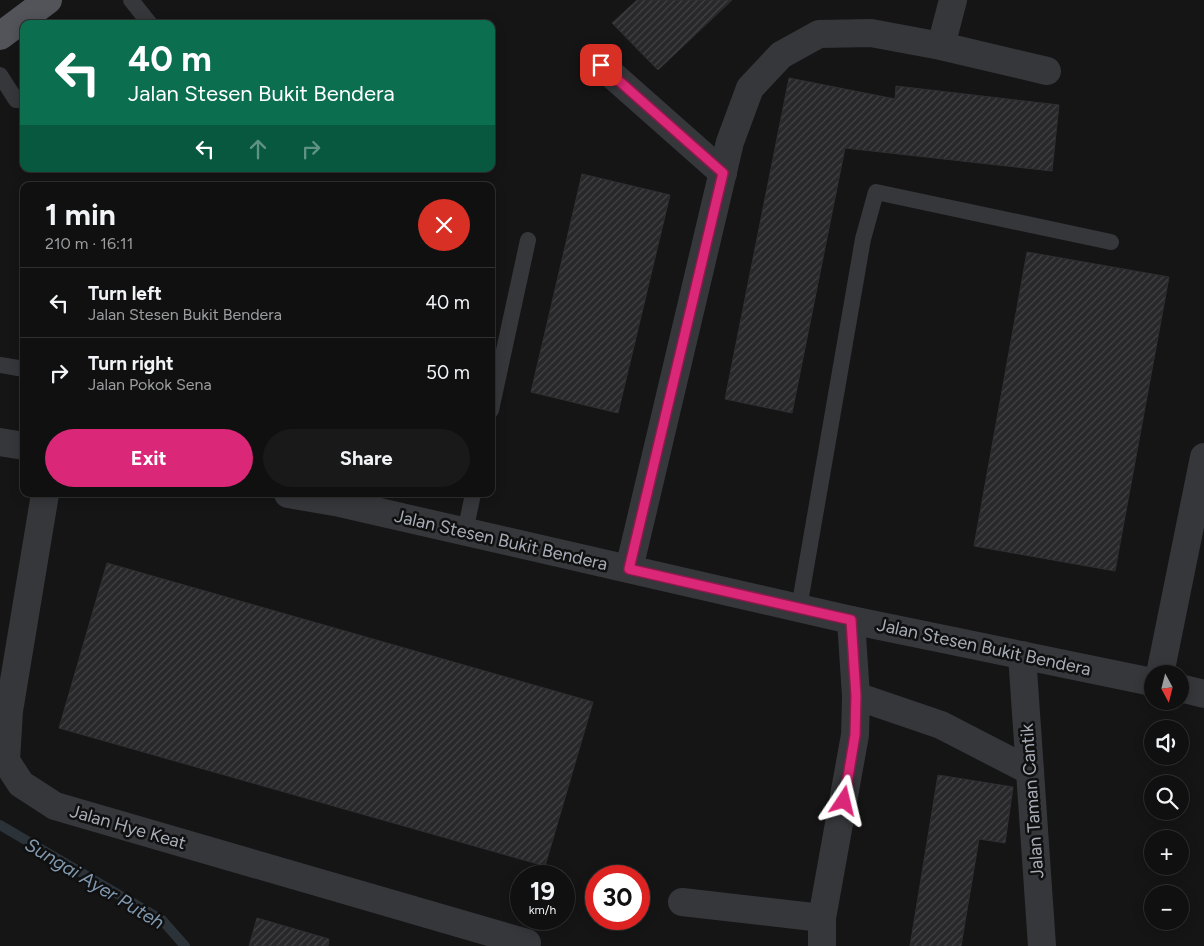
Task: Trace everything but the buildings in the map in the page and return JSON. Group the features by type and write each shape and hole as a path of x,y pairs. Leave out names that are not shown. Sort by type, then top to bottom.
{"main road":[{"path":"21,20 48,0"},
{"path":"0,36 20,21"}],"street":[{"path":"941,46 953,0"},
{"path":"629,569 730,142 750,88 781,55 820,34 871,33 941,46 1047,71"},
{"path":"601,65 723,173"},
{"path":"0,442 20,445"},
{"path":"1162,665 1204,457"},
{"name":"Jalan Hye Keat","path":"44,497 4,710 6,761 21,784 55,806 528,944"},
{"name":"Jalan Stesen Bukit Bendera","path":"328,497 341,498 465,532 851,620 1144,680"},
{"path":"822,946 822,918 855,735 856,696 851,620"},
{"name":"Jalan Taman Cantik","path":"1022,655 1042,946"},
{"path":"1189,690 1204,694"},
{"path":"856,696 941,725 1030,771"},
{"path":"682,902 822,918"}],"lane":[{"path":"132,0 147,20"},
{"path":"0,75 16,100 20,100"},
{"path":"798,608 863,239 876,192 1111,242"},
{"path":"495,392 528,240"},
{"path":"0,365 20,368"},
{"path":"465,532 472,497"}],"waterway":[{"name":"Sungai Ayer Puteh","path":"0,825 162,920 185,946"}],"route":[{"path":"601,65 723,173 629,569 851,620 856,696 855,735 844,801"}]}
